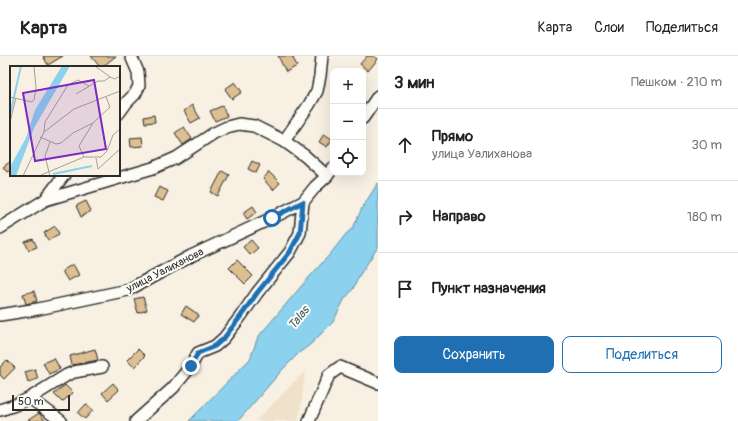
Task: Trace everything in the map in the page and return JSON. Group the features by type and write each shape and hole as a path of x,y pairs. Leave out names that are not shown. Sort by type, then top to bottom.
{"street":[{"path":"120,112 135,94 138,86 138,72 131,56"},
{"path":"284,141 317,91 322,56"},
{"path":"366,114 378,96"},
{"path":"0,228 45,200 154,168 176,158 214,133 227,127 239,124 254,126 284,141 330,172"},
{"name":"улица Уалиханова","path":"0,315 38,309 128,290 191,256 303,202 330,172"},
{"path":"45,200 63,176"},
{"path":"136,421 173,388 191,366 198,353 215,346 224,338 257,293 290,252 300,233 303,202"},
{"path":"0,410 30,398 74,372 102,367"},
{"path":"308,421 328,375 340,367 378,383"},
{"path":"30,398 61,421"}],"shaded area":[{"path":"305,371 298,421 256,421"}],"water":[{"name":"Talas","path":"378,183 378,247 359,276 353,289 344,300 333,322 283,369 238,421 189,421 250,359 258,337 346,234 353,228 362,208"}],"building":[{"path":"43,56 63,56 48,65"},
{"path":"91,56 116,56 103,66 99,66"},
{"path":"278,56 292,56 297,66 286,72"},
{"path":"367,56 374,56 378,59 368,71 360,64"},
{"path":"235,82 242,92 232,99 225,89"},
{"path":"192,105 200,118 191,123 184,111"},
{"path":"222,106 227,116 215,121 210,111"},
{"path":"154,115 155,122 145,123 144,117"},
{"path":"184,127 192,139 183,145 175,133"},
{"path":"324,134 330,138 330,142 327,147 319,142"},
{"path":"142,137 143,146 131,147 130,138"},
{"path":"252,161 260,165 256,173 248,169"},
{"path":"10,162 10,170 7,172 3,167"},
{"path":"222,171 229,175 218,196 211,192"},
{"path":"269,172 280,183 273,190 263,179"},
{"path":"159,187 168,191 163,201 154,197"},
{"path":"86,201 91,211 81,217 76,206"},
{"path":"253,206 257,212 247,219 243,213"},
{"path":"55,226 59,234 48,240 44,233"},
{"path":"33,239 37,247 29,250 25,242"},
{"path":"251,240 258,248 250,255 243,247"},
{"path":"237,260 253,276 245,284 229,268"},
{"path":"73,264 79,275 68,281 62,271"},
{"path":"34,291 37,301 26,304 23,294"},
{"path":"143,297 147,310 138,313 134,299"},
{"path":"186,306 199,315 194,322 181,314"},
{"path":"95,349 98,360 72,365 70,356"},
{"path":"138,349 145,356 134,367 127,360"},
{"path":"54,358 60,369 49,374 43,363"},
{"path":"7,360 15,368 4,379 0,375 0,367"},
{"path":"35,369 38,379 28,382 25,372"},
{"path":"113,383 119,390 108,400 102,393"},
{"path":"65,385 73,393 62,402 54,394"},
{"path":"86,404 93,410 85,419 78,413"},
{"path":"39,413 45,421 27,421"}],"route":[{"path":"191,366 200,351 215,346 224,338 257,293 290,252 300,233 303,202 272,218"}]}
